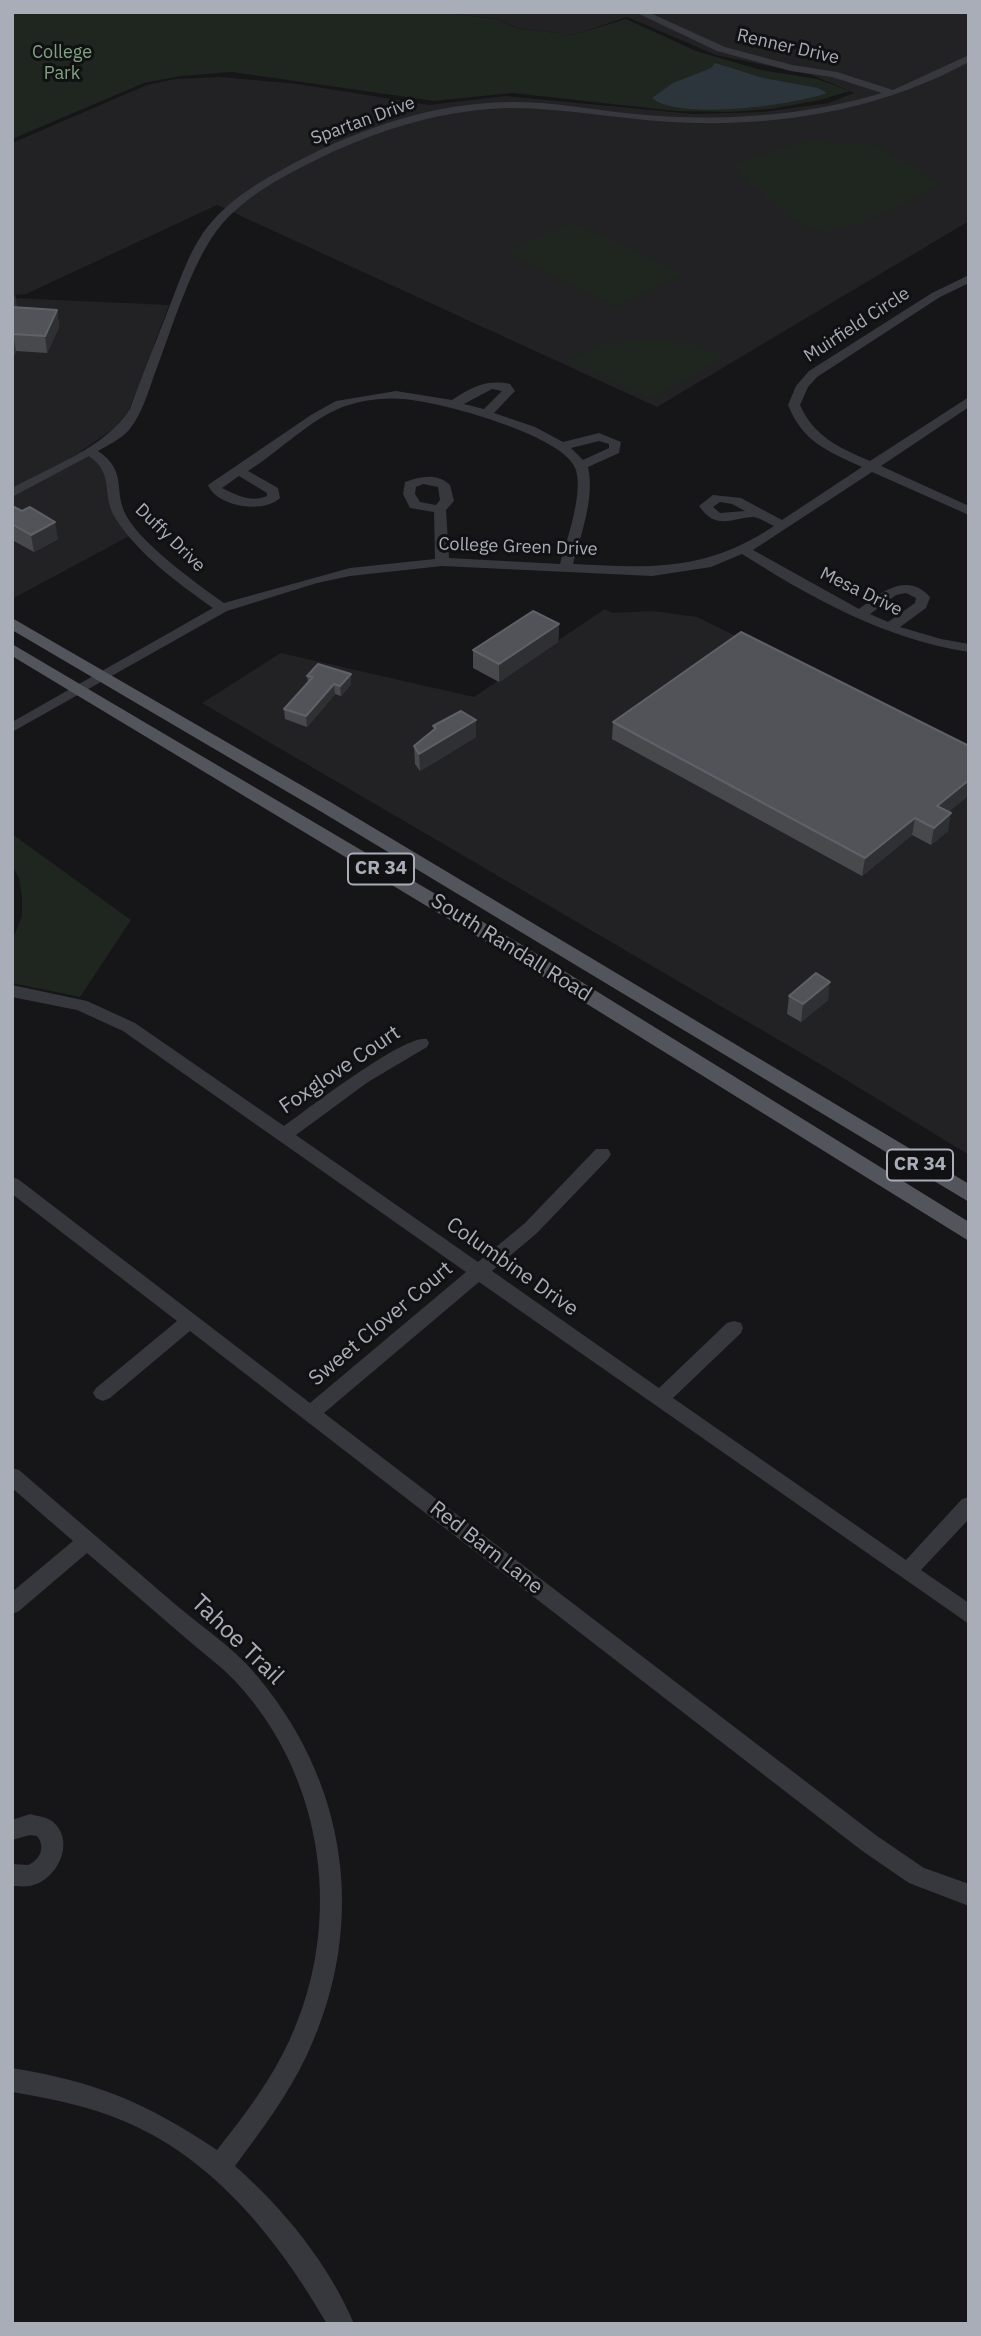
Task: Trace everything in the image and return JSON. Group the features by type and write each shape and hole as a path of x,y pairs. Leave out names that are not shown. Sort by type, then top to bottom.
{"main road":[{"name":"South Randall Road","path":"12,623 302,793 969,1194"},
{"name":"South Randall Road","path":"12,649 515,950 969,1233"}],"street":[{"name":"Renner Drive","path":"639,12 721,49 791,68 833,74 892,93"},
{"name":"Spartan Drive","path":"12,493 90,451 123,429 136,409 188,274 209,232 244,198 313,157 390,127 487,106 563,108 656,119 765,118 827,111 906,89 969,58"},
{"name":"Muirfield Circle","path":"871,467 837,452 809,432 799,420 794,405 802,386 824,366 936,295 969,278"},
{"path":"455,404 481,387 506,387 509,391 507,396 486,414"},
{"path":"239,471 269,488 274,494 274,498 261,504 222,493 216,490 214,485 239,471 320,414 341,404 396,395 455,404 544,435 563,446 582,465 583,483 565,568"},
{"name":"College Green Drive","path":"12,729 100,675 222,608 278,589 350,572 442,562 667,571 711,564 744,550 783,526 969,401"},
{"path":"952,412 969,419"},
{"path":"563,446 599,438 615,442 615,450 582,465"},
{"name":"Duffy Drive","path":"90,451 106,460 113,471 120,516 145,544 222,608"},
{"path":"871,467 969,511"},
{"path":"439,509 442,562"},
{"path":"757,512 783,526"},
{"name":"Mesa Drive","path":"744,550 799,583 889,628 934,644 969,648"},
{"path":"861,614 894,590 906,588 919,593 923,597 921,605 889,628"},
{"name":"Columbine Drive","path":"12,991 81,1005 117,1020 969,1615"},
{"name":"Foxglove Court","path":"284,1135 354,1083 421,1043"},
{"name":"Sweet Clover Court","path":"311,1413 557,1204 602,1154"},
{"name":"Red Barn Lane","path":"12,1184 895,1862 917,1876 969,1895"},
{"path":"103,1393 189,1322"},
{"path":"660,1398 734,1328"},
{"name":"Tahoe Trail","path":"12,1476 227,1661 262,1697 294,1744 320,1806 332,1877 325,1966 299,2045 275,2090 220,2165"},
{"path":"907,1572 969,1505"},
{"path":"12,1605 87,1541"},
{"path":"12,1830 29,1824 43,1828 52,1836 54,1850 48,1862 32,1875 12,1875"},
{"path":"12,2080 73,2091 117,2106 171,2133 220,2165 267,2212 305,2260 341,2324"}],"shaded area":[{"path":"438,12 969,12 969,221 657,407 217,205 26,294 12,295 12,143 147,85 175,79 220,77 298,84 429,105 505,96 694,114 763,112 829,103 854,93 812,75 716,55 627,17 573,35 517,28 496,19"},
{"path":"715,63 763,78 818,88 827,93 764,106 711,110 666,105 652,98 673,83 711,68"},
{"path":"12,298 169,305 129,410 115,428 81,451 103,463 131,535 12,599"},
{"path":"605,609 613,613 654,611 697,617 969,750 969,1155 820,1064 202,703 281,653 474,697"}],"green space":[{"name":"College Park","path":"12,12 436,12 496,19 516,28 573,35 626,19 696,51 761,70 817,79 850,91 820,100 771,109 729,112 676,111 512,93 434,101 232,72 181,76 144,83 12,139"},
{"path":"809,140 879,146 942,185 860,224 826,231 811,229 780,210 731,164"},
{"path":"572,222 683,274 616,308 505,253"},
{"path":"653,339 692,344 726,356 653,399 565,361 604,344"},
{"path":"12,834 131,920 80,997 12,983 12,941 22,916 22,897 19,878 12,865"}],"building":[{"path":"12,307 57,310 45,336 12,336"},
{"path":"12,506 22,511 30,507 55,522 31,535 12,524"},
{"path":"533,611 559,624 499,664 473,650"},
{"path":"741,632 969,746 969,780 937,806 951,813 934,828 915,818 865,858 613,722"},
{"path":"318,664 351,674 340,686 334,684 306,716 284,709 313,677 307,676"},
{"path":"461,711 476,720 419,754 414,746 436,728 433,726"},
{"path":"816,973 830,982 803,1004 789,996"}]}
